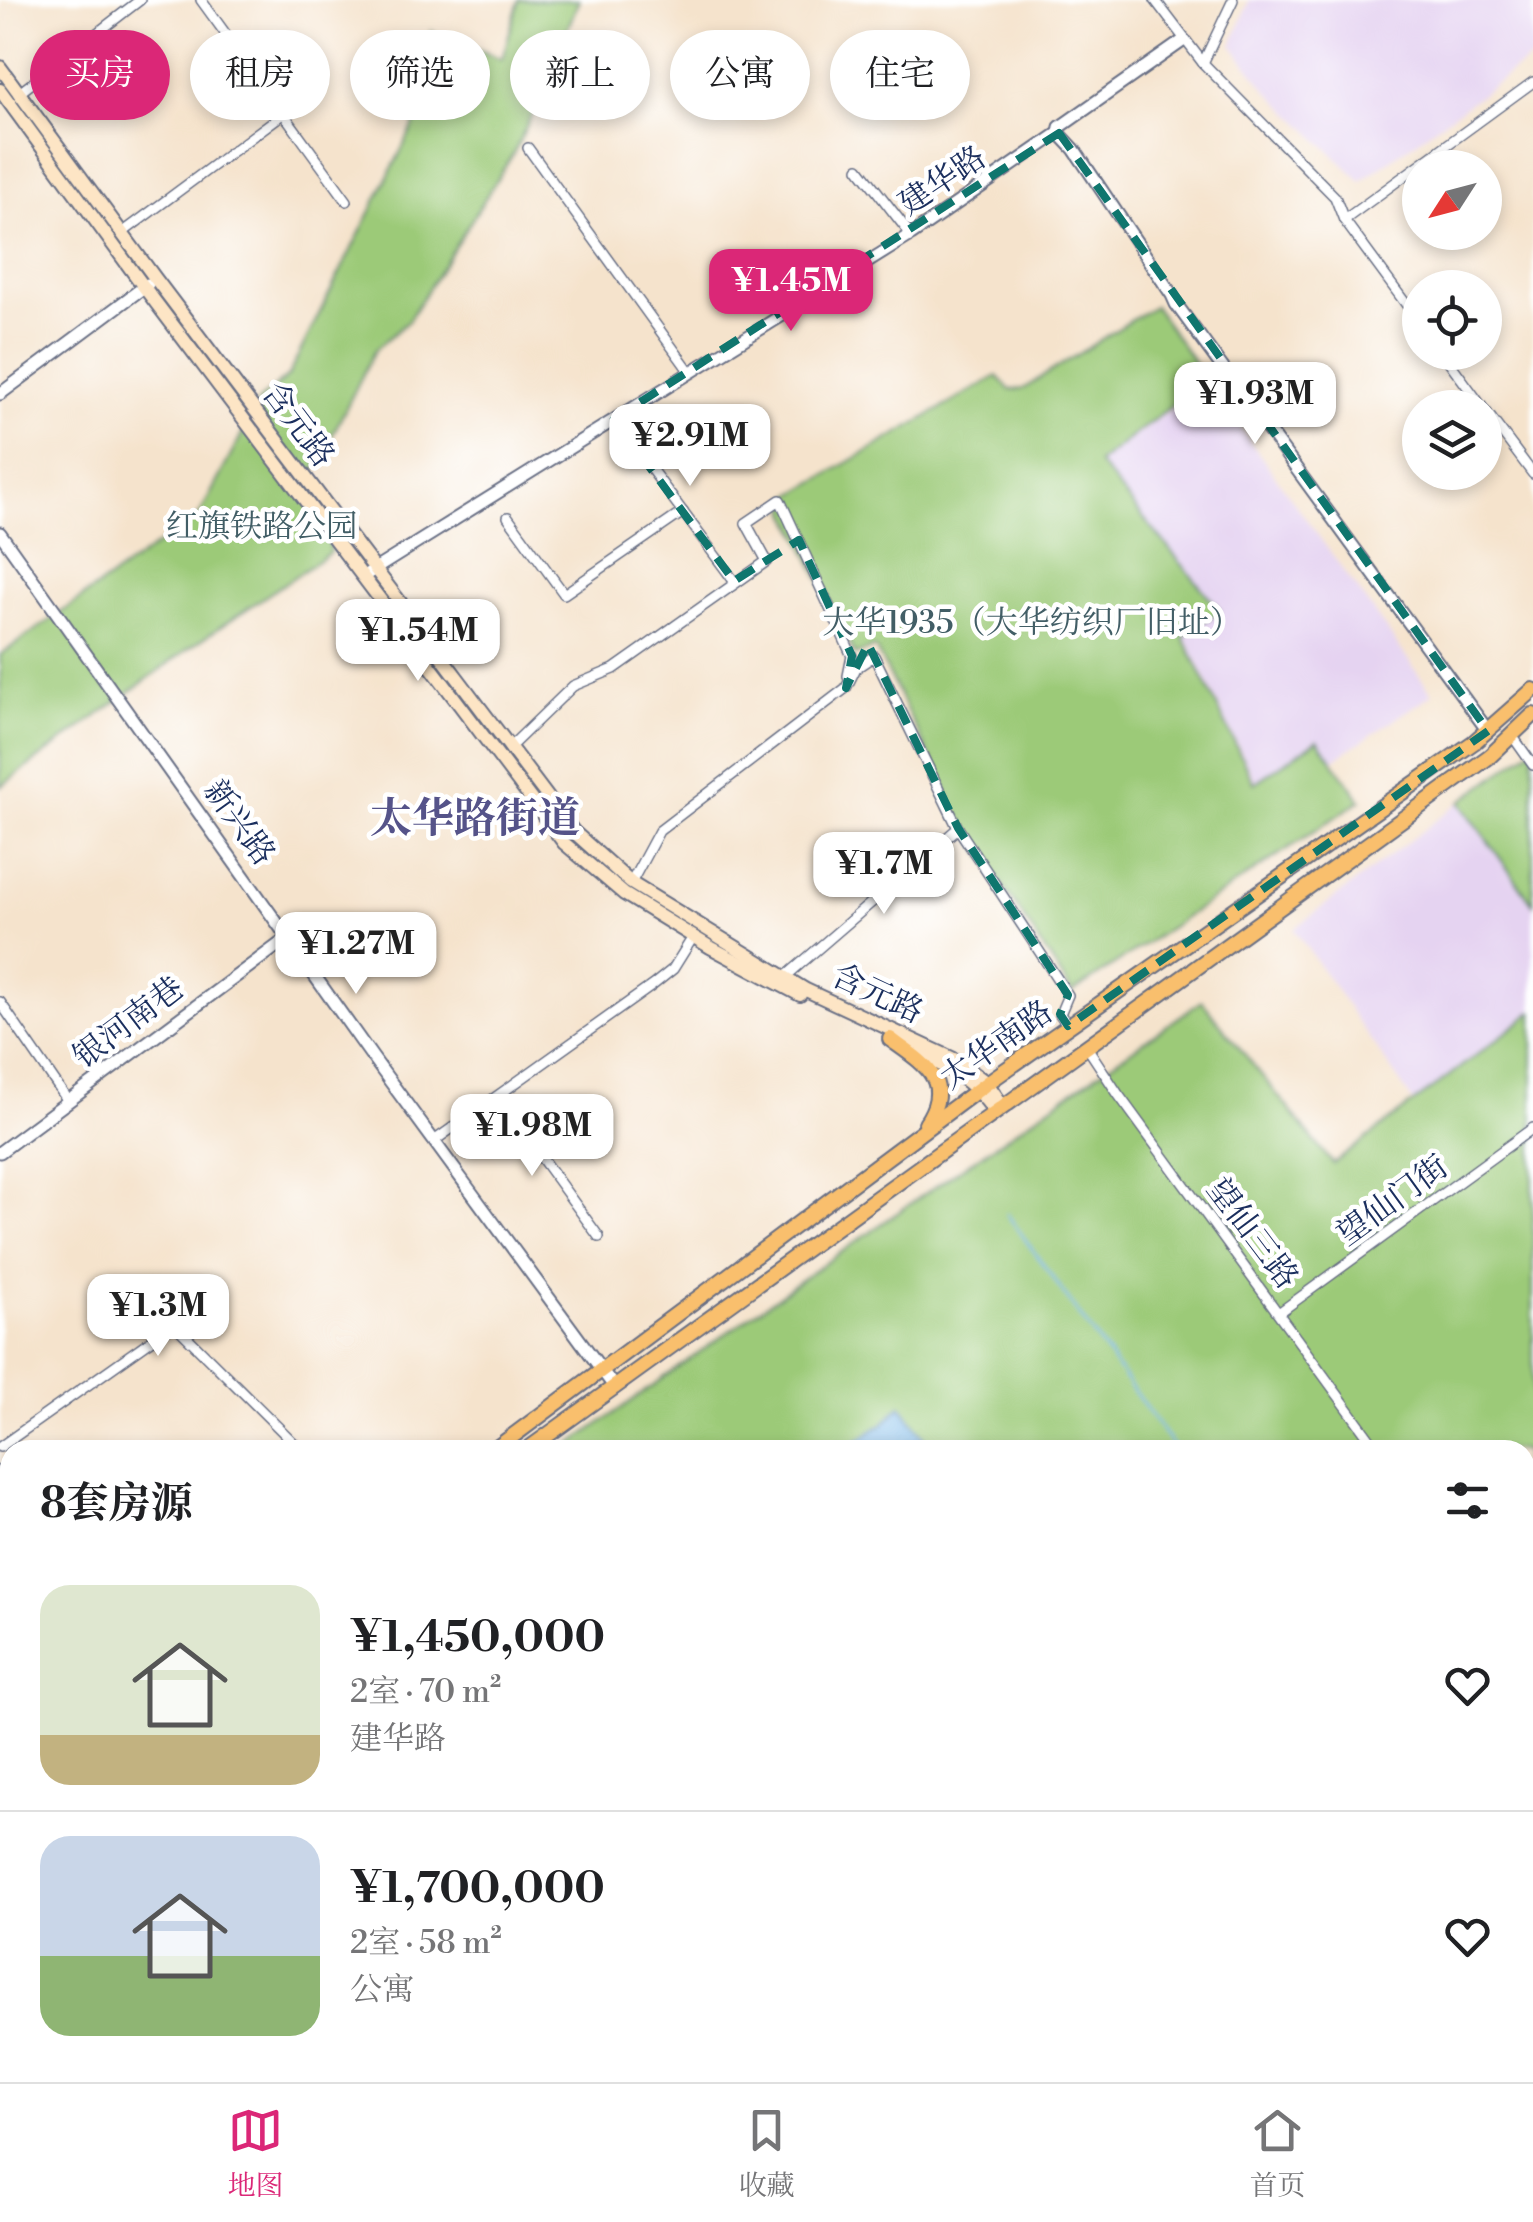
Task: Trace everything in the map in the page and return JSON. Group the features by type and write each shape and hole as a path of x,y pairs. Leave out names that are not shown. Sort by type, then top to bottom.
{"main road":[{"name":"含元路","path":"0,67 9,95 369,573 564,842 624,894 693,936 778,984 982,1086"},
{"name":"含元路","path":"9,95 122,233 150,283"},
{"name":"含元路","path":"369,573 574,832 631,882 785,977 956,1060 999,1109"},
{"name":"太华南路","path":"507,1440 982,1086 1488,730 1533,690"},
{"name":"太华南路","path":"541,1440 1490,756 1533,715"},
{"path":"1490,756 1533,730"},
{"path":"890,1038 922,1062 936,1081 936,1107 918,1134"}],"street":[{"path":"9,95 140,0"},
{"path":"201,0 223,30"},
{"path":"1155,0 1203,63 1335,198 1344,220 1402,298"},
{"path":"1203,63 1232,0"},
{"name":"建华路","path":"369,573 911,235 1060,133 1060,127 1184,40"},
{"path":"1344,220 1533,82"},
{"path":"122,233 275,120"},
{"path":"289,120 348,201"},
{"path":"1060,133 1074,148 1176,304 1488,730"},
{"path":"528,148 690,372"},
{"path":"859,168 911,235"},
{"path":"0,394 150,283"},
{"path":"614,419 734,582"},
{"path":"1502,433 1533,474"},
{"path":"509,748 572,686 614,669 767,560 746,524 780,500 852,656 846,688"},
{"path":"508,517 564,594 683,512"},
{"name":"新兴路","path":"0,533 615,1388"},
{"path":"631,882 659,831 846,688 856,668 874,656 958,828 1068,995 1060,1014 1068,1026"},
{"path":"1516,741 1533,764"},
{"path":"785,977 958,828"},
{"path":"434,1141 673,969 693,936"},
{"name":"银河南巷","path":"0,1152 289,938"},
{"path":"0,1002 68,1101"},
{"name":"望仙三路","path":"1087,1046 1371,1440"},
{"path":"498,1098 598,1237"},
{"name":"望仙门街","path":"1280,1312 1533,1128"},
{"path":"10,1440 174,1324 291,1440"}],"highlighted area":[{"path":"1059,133 1488,731 1068,1026 1060,1014 1068,995 958,828 868,644 846,688 852,656 799,540 734,581 614,419"}],"shaded area":[{"path":"1249,0 1533,0 1533,57 1361,181 1268,91 1232,46"},
{"path":"1207,382 1433,694 1333,760 1317,739 1256,783 1185,636 1221,610 1099,463"},
{"path":"1460,802 1533,904 1533,1012 1414,1103 1294,929"}],"green space":[{"name":"红旗铁路公园","path":"519,0 579,0 567,30 510,30"},
{"name":"红旗铁路公园","path":"510,31 510,120 529,120 513,154 408,321 375,350 313,474 331,552 195,644 0,787 0,655 199,516 260,400 288,376 416,120 490,120 490,54 502,59"},
{"name":"大华1935（大华纺织厂旧址）","path":"1154,306 1206,379 1098,463 1220,610 1183,636 1254,783 1318,740 1361,800 1072,993 965,827 875,647 855,655 788,512 787,498 997,376 1010,390 1023,389"},
{"path":"1533,748 1533,904 1460,802"},
{"path":"1202,1001 1333,1164 1533,1012 1533,1440 577,1440"}],"water":[{"path":"901,1406 925,1438 858,1440"}],"waterway":[{"path":"1007,1214 1169,1440"}],"district":[{"name":"太华路街道","path":"475,817"}]}
